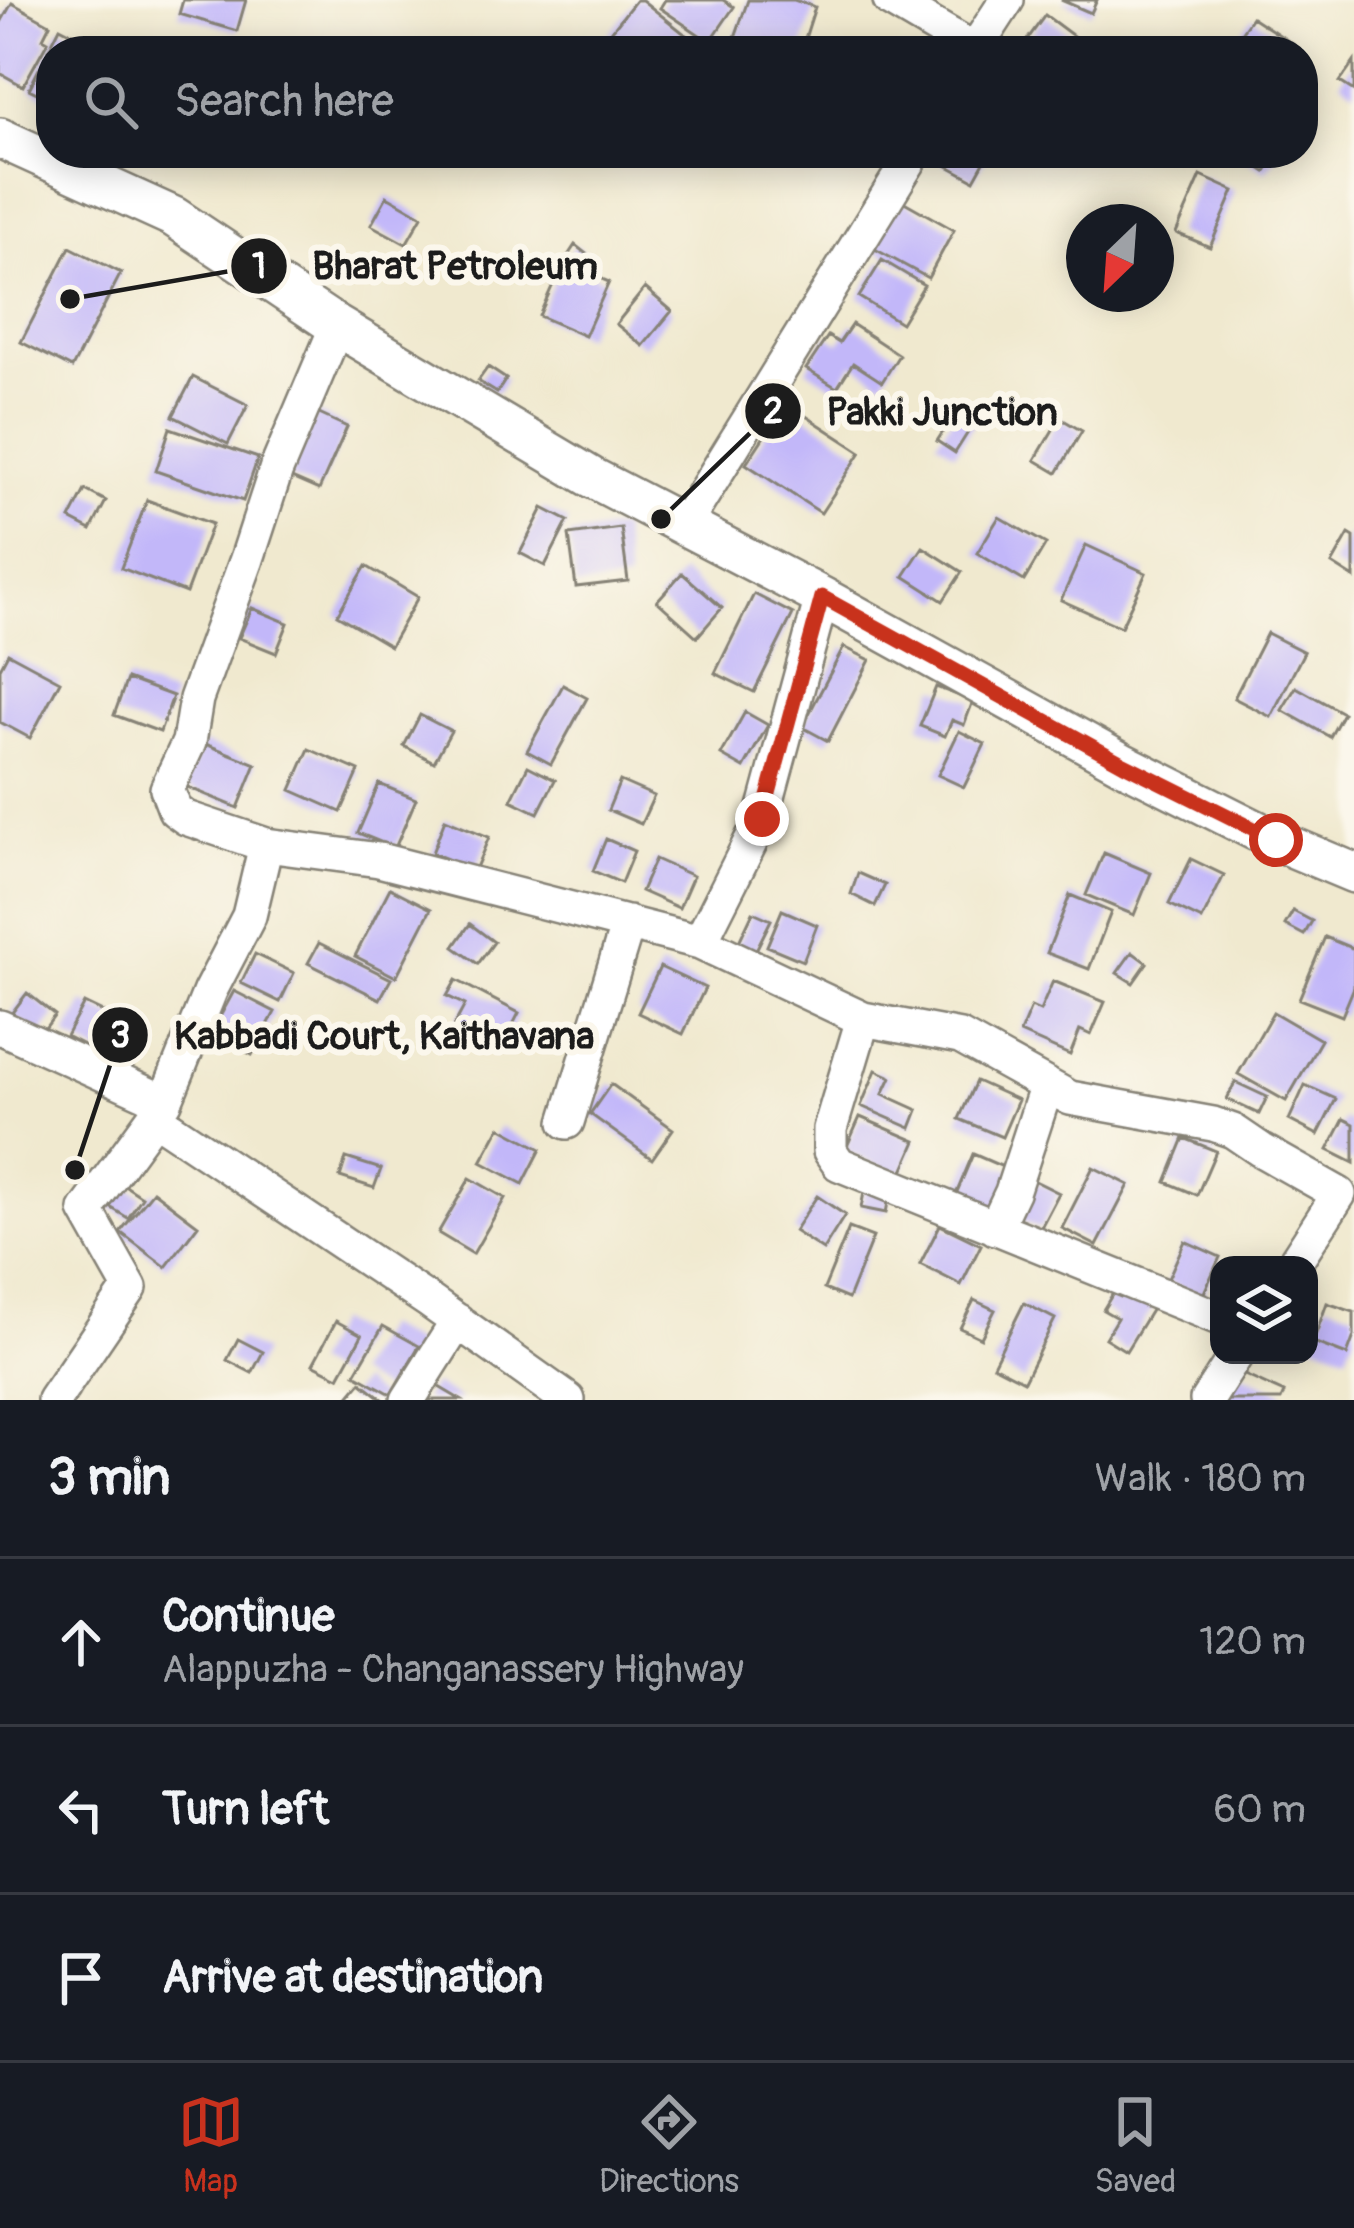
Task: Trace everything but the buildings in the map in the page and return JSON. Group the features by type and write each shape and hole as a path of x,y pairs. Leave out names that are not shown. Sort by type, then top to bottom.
{"main road":[{"path":"0,139 36,155"},
{"path":"65,168 174,217 337,326 591,477 822,597 1124,764 1354,873"}],"street":[{"path":"890,0 951,36"},
{"path":"984,36 1007,0"},
{"path":"685,525 905,168"},
{"path":"337,326 276,470 196,699 190,742 167,789 175,810 266,845 379,860 700,942 863,1019 960,1037 1070,1098 1233,1131 1349,1195 1300,1256"},
{"path":"700,942 762,819 822,597"},
{"path":"54,1400 130,1288 86,1210 160,1110 210,991 249,916 266,845"},
{"path":"567,1123 628,923"},
{"path":"863,1019 830,1129 830,1151 838,1164 1210,1314"},
{"path":"0,1027 160,1110 568,1400"},
{"path":"995,1228 1012,1192 1047,1085"},
{"path":"408,1400 458,1321"},
{"path":"1208,1400 1230,1364"}],"place":[{"name":"Bharat Petroleum","path":"70,299"},
{"name":"Pakki Junction","path":"661,519"},
{"name":"Kabbadi Court, Kaithavana","path":"75,1170"}],"route":[{"path":"762,819 822,597 1124,764 1276,840"}]}
